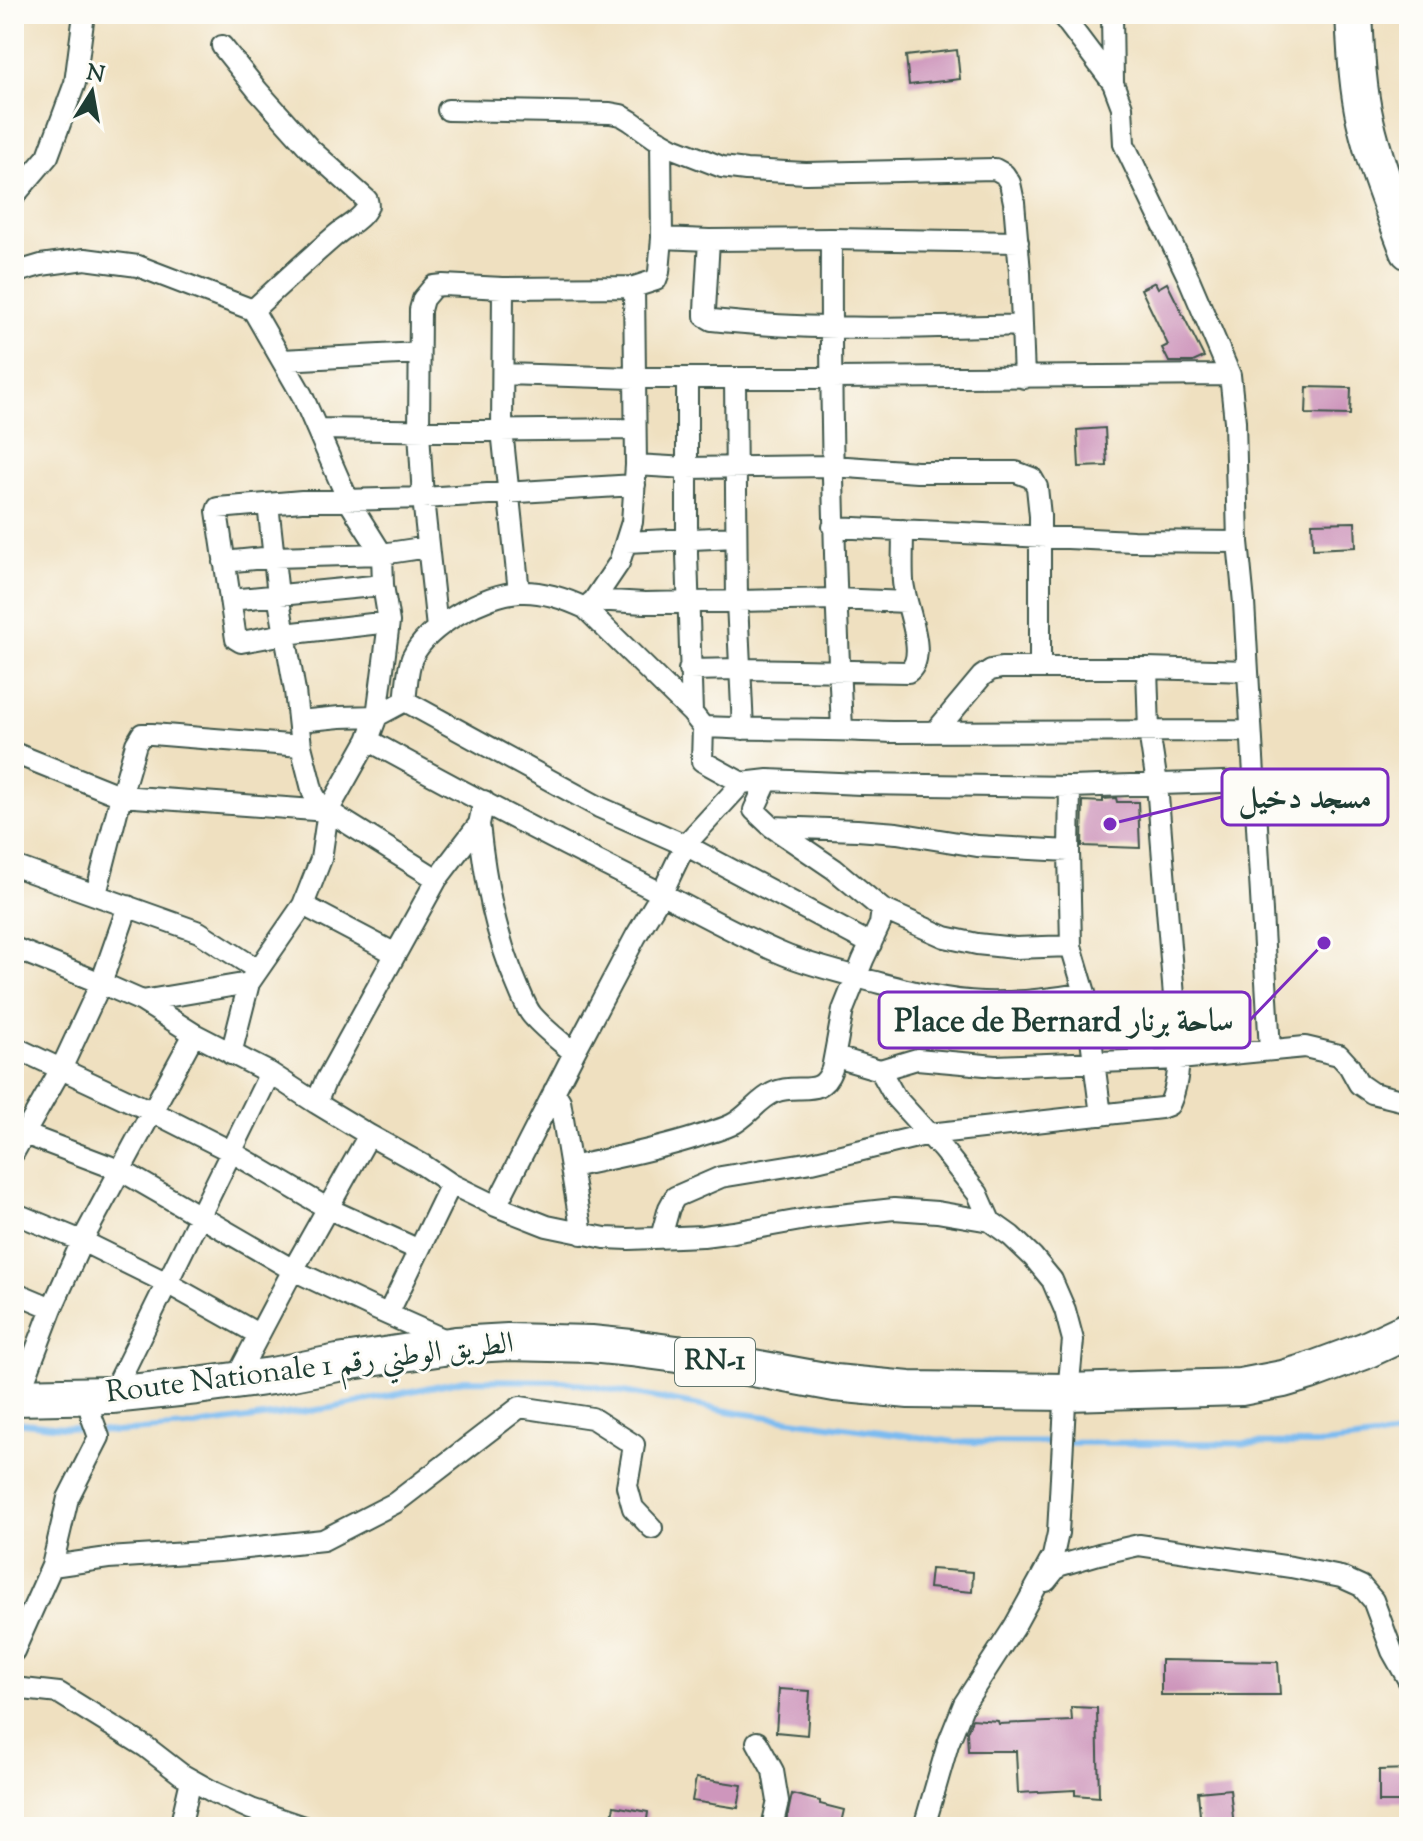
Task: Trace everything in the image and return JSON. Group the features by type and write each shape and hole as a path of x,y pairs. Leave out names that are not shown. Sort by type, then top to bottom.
{"highway":[{"path":"1354,14 1357,69 1365,120 1382,179 1409,251"},
{"name":"Route Nationale الطريق الوطني رقم 1","path":"16,1397 100,1396 234,1382 456,1345 508,1342 591,1344 677,1354 835,1383 1067,1398 1241,1387 1283,1379 1364,1351 1409,1330"}],"street":[{"path":"14,196 48,156 75,83 84,14"},
{"path":"1061,14 1113,83 1122,107 1124,144 1189,279 1230,375 1270,1050"},
{"path":"1112,14 1113,83"},
{"path":"222,46 310,149 367,200 368,205 362,215 253,310"},
{"path":"448,110 621,115 661,141 701,160 746,170 806,173 995,169 1004,174 1010,183 1014,202 1024,378"},
{"path":"437,628 419,431 420,310 427,292 434,286 634,287 656,280 662,238 661,141"},
{"path":"662,238 1018,242"},
{"path":"831,239 833,527 842,729"},
{"path":"709,240 705,310 708,319 768,326 1022,325"},
{"path":"14,273 41,265 85,259 138,266 253,310 302,395 348,500 382,554 389,622 377,716 368,740 328,811 321,859 303,905 253,976 231,1054"},
{"path":"590,604 619,563 632,522 636,475 634,287"},
{"path":"503,288 502,430 519,592"},
{"path":"282,360 419,353"},
{"path":"504,374 634,378 1230,375"},
{"path":"687,378 689,670 702,761 742,783 768,780 1070,787 1253,781"},
{"path":"735,378 737,602 743,729"},
{"path":"317,429 635,429"},
{"path":"389,622 241,642 236,639 218,508 507,492 687,468 833,466 917,472 1024,474 1032,478 1037,487 1040,516 1040,668"},
{"path":"268,504 301,746 313,793 328,811 437,879"},
{"path":"833,527 1133,541 1238,542"},
{"path":"689,670 908,672 914,668 917,659 912,614 903,581 903,530"},
{"path":"626,542 736,537"},
{"path":"224,562 274,557 382,554 428,547"},
{"path":"230,600 383,585"},
{"path":"405,701 411,659 427,637 445,621 471,608 519,592 563,597 590,604 835,599 907,602"},
{"path":"590,604 697,720 743,729 891,732 1250,731"},
{"path":"936,731 982,676 991,670 1147,668 1247,671"},
{"path":"661,1237 675,1197 721,1177 1169,1105 1174,1096 1179,1059 1157,784 1149,731 1147,668"},
{"path":"299,721 377,716 405,701"},
{"path":"405,701 599,807 685,845 871,944"},
{"path":"96,894 121,796 136,744 142,734 301,746"},
{"path":"368,740 695,912 809,964 931,995 980,1002 1017,1002 1085,993"},
{"path":"14,753 121,796 328,811"},
{"path":"768,780 754,810 772,827 834,869 882,909 945,937 977,944 1015,948 1071,946"},
{"path":"496,1206 685,845 742,783"},
{"path":"1070,787 1071,946 1085,993 1101,1115"},
{"path":"484,801 479,824 484,873 497,929 516,983 530,1013 574,1053"},
{"path":"316,1103 394,953 437,879 479,824"},
{"path":"772,827 870,831 977,846 1069,851"},
{"path":"14,866 199,932 253,976"},
{"path":"303,905 394,953"},
{"path":"128,906 101,983 61,1069 17,1139 122,1171 293,1270 456,1345"},
{"path":"571,1167 717,1131 744,1118 770,1094 781,1089 814,1088 823,1084 829,1078 836,1057 843,1010 880,924 882,909"},
{"path":"14,948 142,1001 194,1034 270,1073 451,1184 547,1226 605,1238 713,1235 812,1218 894,1209 990,1221 1033,1257 1052,1280 1073,1340 1058,1533 1053,1556 1026,1606 964,1704 948,1744 924,1827"},
{"path":"142,1001 253,976"},
{"path":"16,1397 82,1241 194,1034"},
{"path":"14,1047 153,1112 232,1152 327,1208 419,1250"},
{"path":"836,1057 880,1070 917,1059 996,1066 1179,1059 1305,1047 1339,1055 1359,1084 1372,1093 1409,1102"},
{"path":"880,1070 895,1097 978,1194 990,1221"},
{"path":"14,1651 52,1566 68,1498 99,1437 92,1418 100,1396 167,1283 270,1073"},
{"path":"554,1091 560,1101 582,1234"},
{"path":"234,1382 369,1135"},
{"path":"388,1314 451,1184"},
{"path":"14,1213 82,1241 167,1283 258,1334"},
{"path":"14,1292 52,1308"},
{"path":"52,1566 108,1558 323,1540 395,1503 520,1407 592,1418 634,1445 627,1486 633,1508 652,1528"},
{"path":"1026,1606 1058,1566 1139,1545 1306,1570 1341,1577 1361,1586 1373,1600 1392,1651 1409,1681"},
{"path":"14,1688 59,1693 146,1747 191,1780 251,1809 304,1827"},
{"path":"757,1742 773,1771 778,1801 772,1827"},
{"path":"183,1827 191,1780"}],"building":[{"path":"957,50 960,79 909,85 906,56"},
{"path":"1155,282 1158,288 1167,283 1204,357 1193,362 1169,362 1162,348 1168,345 1141,289"},
{"path":"1307,387 1351,388 1350,415 1306,414"},
{"path":"1105,428 1107,466 1079,467 1077,430"},
{"path":"1355,522 1356,547 1313,549 1312,523"},
{"path":"1116,798 1117,802 1138,802 1140,848 1082,846 1083,801 1103,802 1103,799"},
{"path":"931,1569 973,1572 972,1592 929,1588"},
{"path":"1161,1660 1278,1662 1280,1695 1161,1695"},
{"path":"779,1689 810,1691 807,1735 776,1732"},
{"path":"1071,1707 1097,1708 1099,1797 1075,1795 1075,1790 1018,1793 1016,1751 968,1751 967,1732 972,1719 998,1721 999,1724 1072,1721"},
{"path":"1409,1769 1409,1802 1379,1802 1379,1770"},
{"path":"696,1778 742,1785 738,1808 692,1801"},
{"path":"1230,1789 1234,1827 1201,1827 1198,1792"},
{"path":"792,1794 844,1810 840,1827 785,1827"},
{"path":"614,1806 648,1812 646,1827 610,1827"}],"waterway":[{"path":"102,1431 187,1427 331,1408 464,1380 563,1381 739,1413 956,1442 1321,1444 1409,1434"},
{"path":"14,1422 91,1430"}],"place":[{"name":"مسجد دخيل","path":"1110,824"},
{"name":"Place de Bernard ساحة برنار","path":"1324,943"}]}
